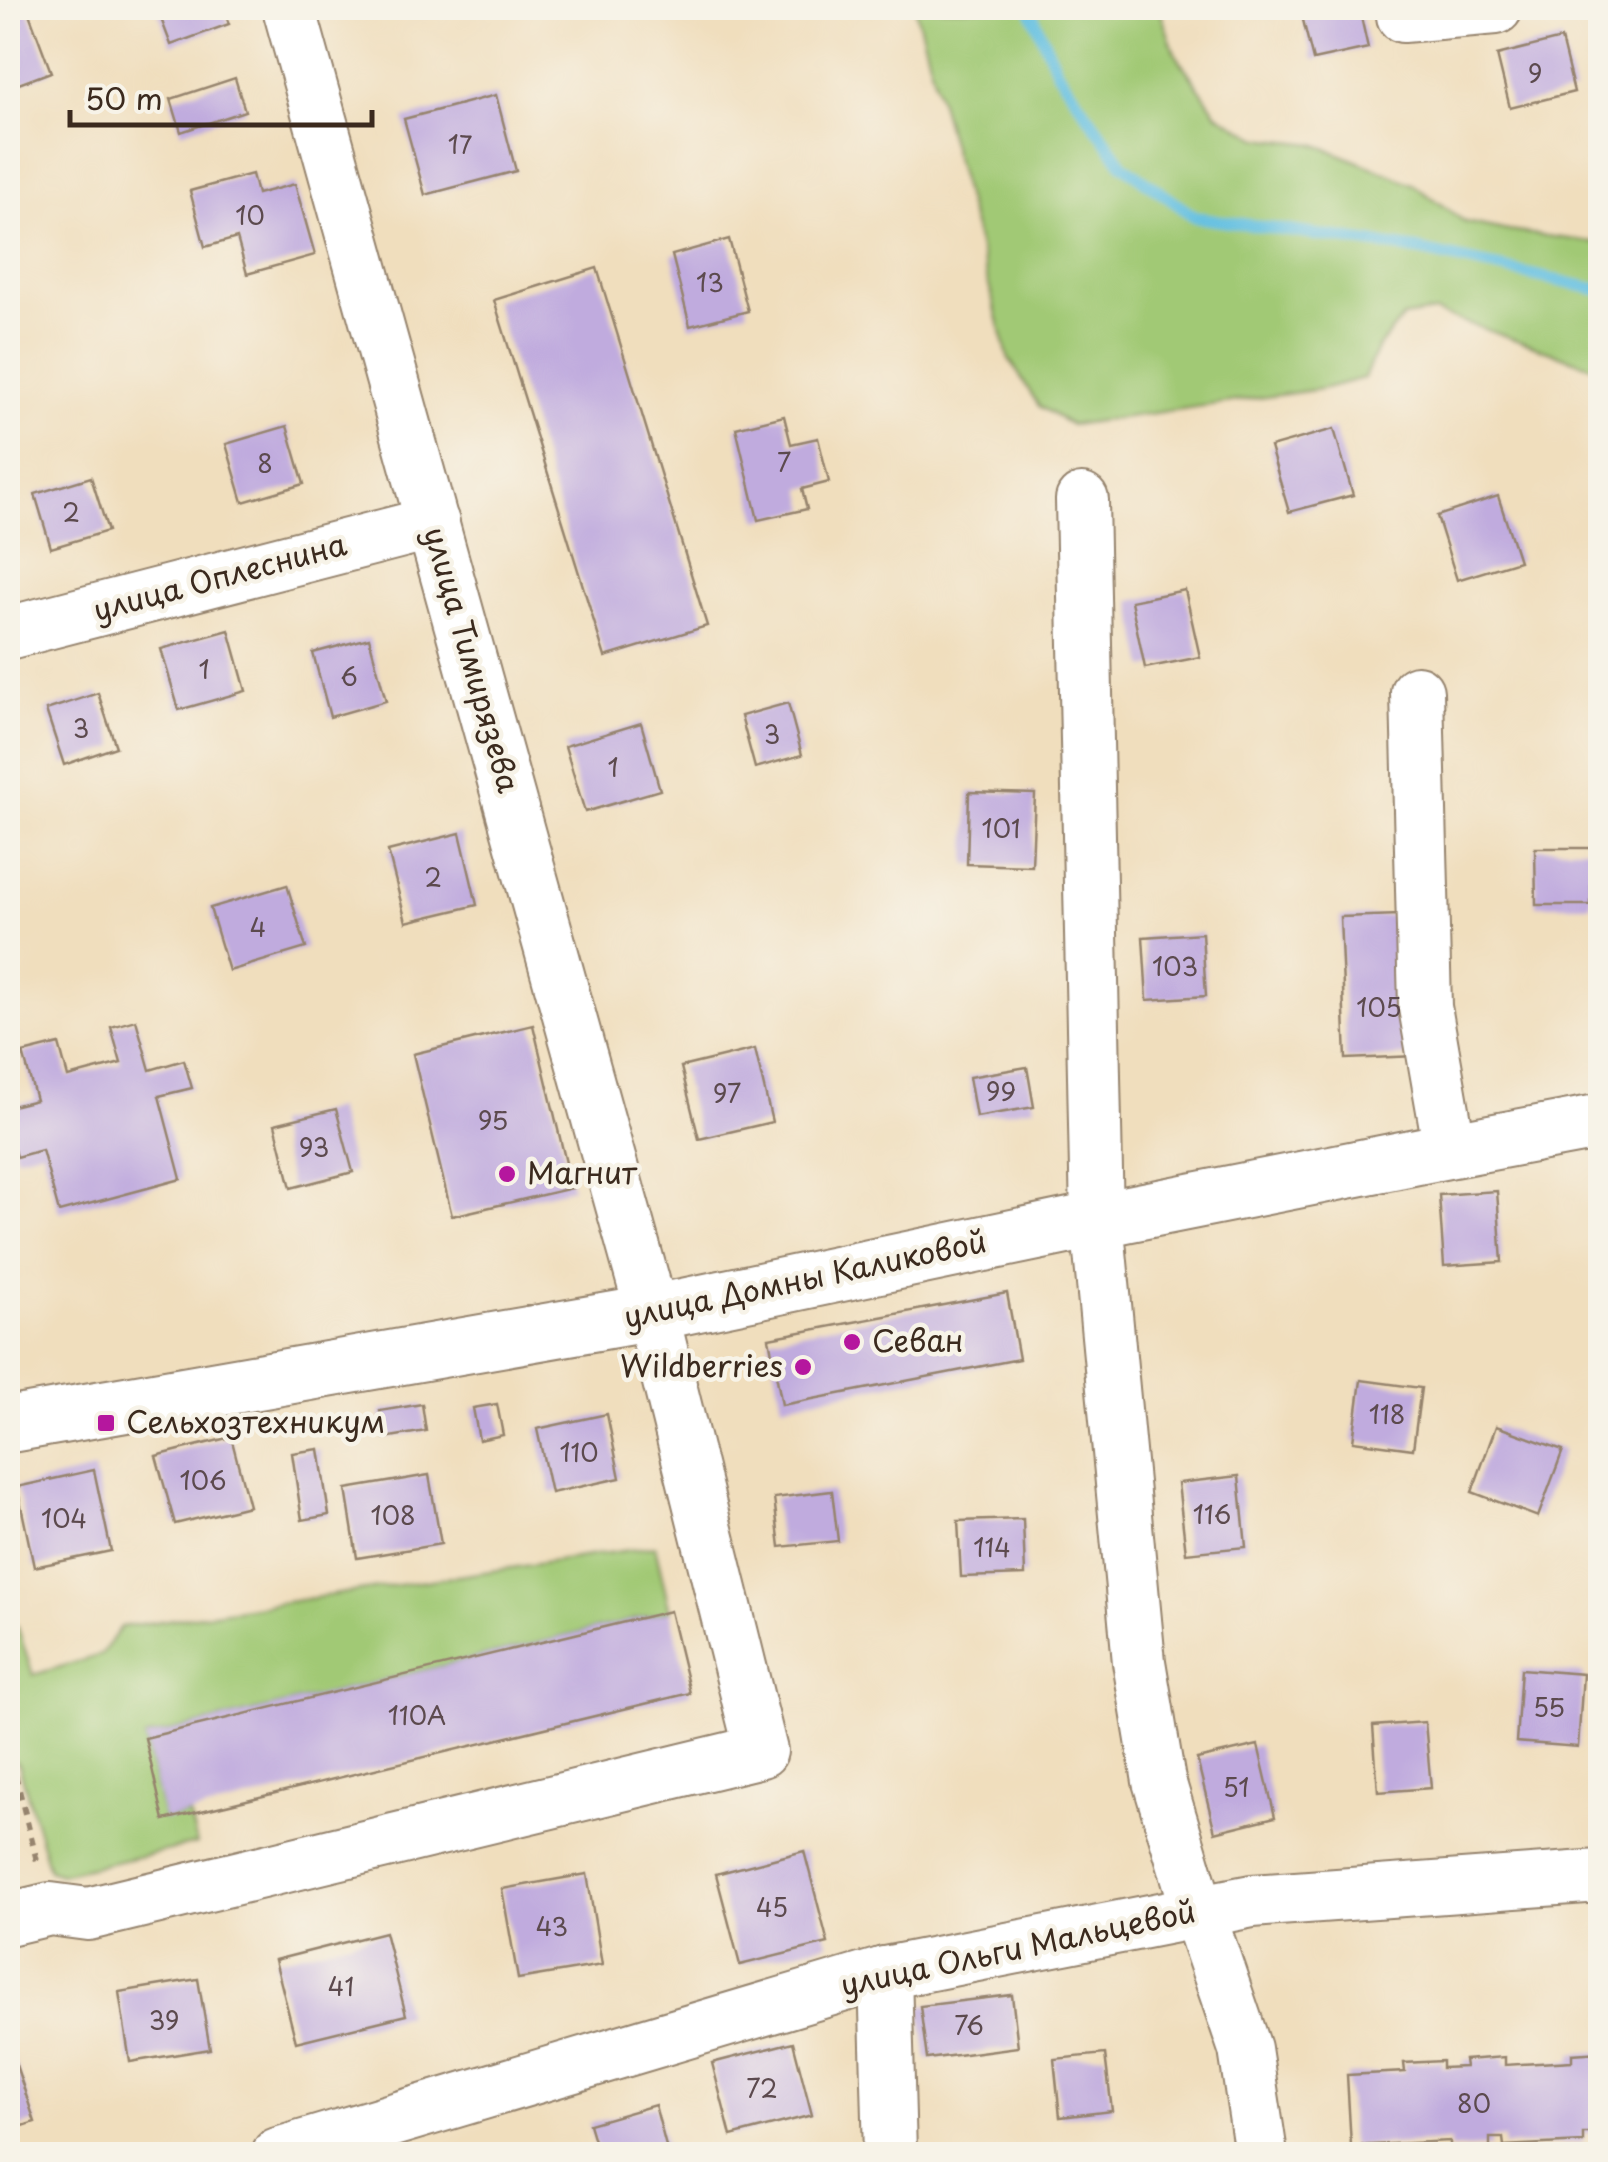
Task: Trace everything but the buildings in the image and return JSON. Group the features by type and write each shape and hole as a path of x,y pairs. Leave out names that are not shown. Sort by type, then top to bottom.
{"main road":[{"name":"улица Домны Каликовой","path":"8,1424 652,1313 1097,1220 1600,1122"}],"street":[{"name":"улица Тимирязева","path":"25,1900 50,1910 88,1914 760,1751 652,1313 289,8"},
{"path":"1403,16 1496,8"},
{"path":"1082,500 1097,1220 1139,1662 1160,1782 1245,2050 1261,2154"},
{"name":"улица Оплеснина","path":"8,633 433,523"},
{"path":"1417,692 1425,1007 1450,1150"},
{"name":"улица Ольги Мальцевой","path":"278,2154 884,1973 1252,1901 1600,1876"},
{"path":"884,1973 890,2154"}],"path":[{"path":"8,1762 16,1778 25,1900"}],"green space":[{"path":"915,8 1159,8 1175,53 1217,114 1259,138 1315,144 1413,184 1465,222 1600,243 1600,369 1435,312 1403,317 1377,349 1364,378 1321,389 1071,425 1039,406 1008,357"},
{"path":"655,1546 670,1611 145,1738 164,1819 189,1814 197,1844 60,1874 49,1870 19,1765 8,1754 8,1628 17,1626 33,1675 101,1655 121,1627"}],"waterway":[{"path":"1030,8 1057,71 1123,165 1195,217 1417,250 1600,290"}],"place":[{"name":"Магнит","path":"507,1174"},
{"name":"Севан","path":"852,1342"},
{"name":"Wildberries","path":"803,1367"},
{"name":"Сельхозтехникум","path":"106,1423"}]}
